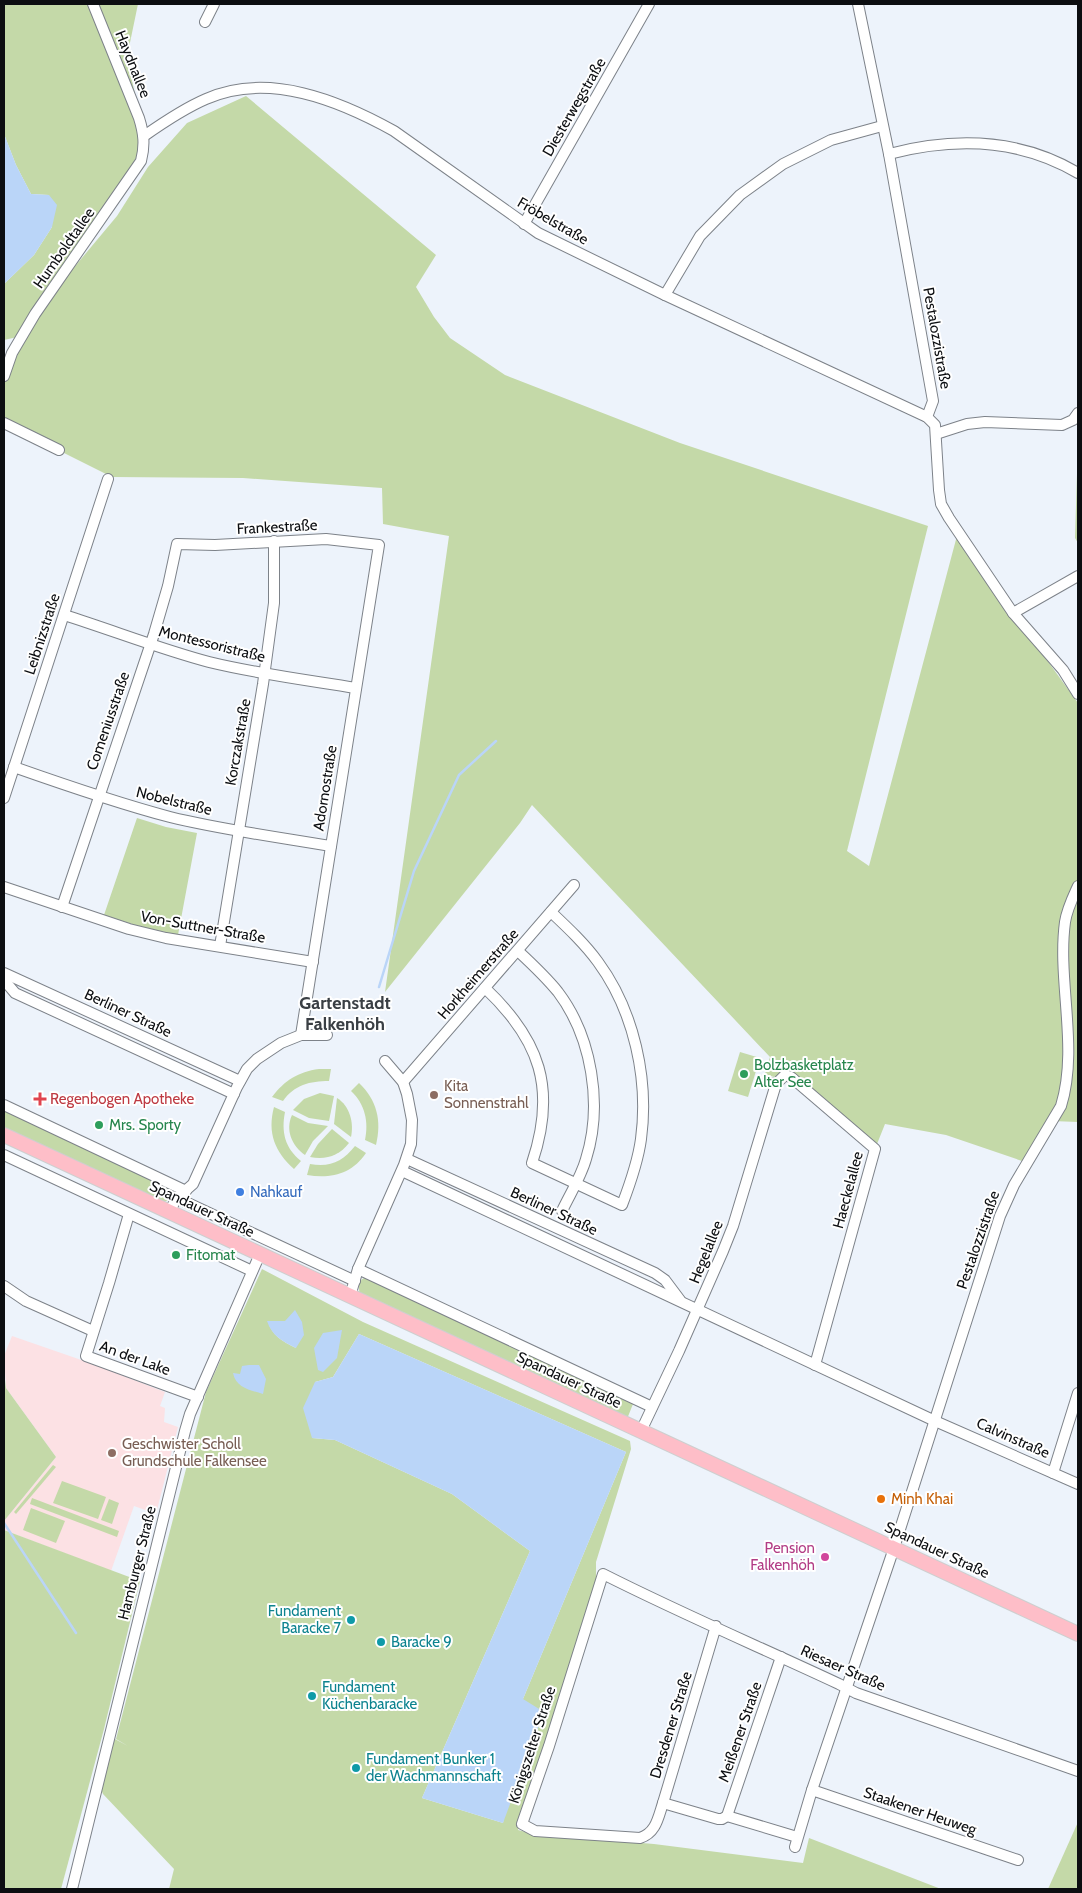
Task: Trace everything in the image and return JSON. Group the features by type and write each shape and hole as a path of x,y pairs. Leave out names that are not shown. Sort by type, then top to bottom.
{"main road":[{"name":"Spandauer Straße","path":"4,1135 1078,1634"}],"street":[{"name":"Haydnallee","path":"93,4 144,136"},
{"path":"205,22 214,4"},
{"name":"Diesterwegstraße","path":"524,224 649,4"},
{"name":"Pestalozzistraße","path":"858,4 888,154 933,401 927,417"},
{"name":"Fröbelstraße","path":"144,136 207,98 236,90 271,89 310,94 374,120 394,132 543,236 927,417"},
{"path":"665,295 700,236 740,195 783,164 820,145 882,126"},
{"name":"Humboldtallee","path":"4,376 12,353 35,314 141,161 144,149 144,136"},
{"path":"888,154 913,147 942,143 967,142 988,144 1015,148 1046,157 1078,173"},
{"path":"936,434 968,424 985,422 1062,425 1073,420 1078,412"},
{"path":"927,417 935,425 939,490 942,504 949,518 1013,613 1063,670 1078,694"},
{"path":"4,423 58,450"},
{"name":"Leibnizstraße","path":"4,798 108,479"},
{"name":"Frankestraße","path":"177,544 215,545 326,539 379,545"},
{"name":"Korczakstraße","path":"220,946 264,674 276,587 274,541"},
{"name":"Comeniusstraße","path":"62,907 150,644 168,586 177,544"},
{"name":"Adornostraße","path":"301,1035 379,545"},
{"path":"1013,613 1078,576"},
{"name":"Montessoristraße","path":"64,616 209,662 264,674 356,688"},
{"name":"Nobelstraße","path":"14,766 98,796 170,817 331,846"},
{"name":"Horkheimerstraße","path":"403,1082 574,885"},
{"name":"Pestalozzistraße","path":"894,1548 1000,1216 1014,1185 1060,1106 1065,1092 1067,1059 1064,941 1069,906 1078,886"},
{"name":"Von-Suttner-Straße","path":"4,887 136,931 166,938 312,962"},
{"path":"485,988 518,1023 529,1042 540,1072 544,1102 543,1119 539,1143 532,1162 622,1205 636,1164 643,1121 642,1078 632,1032 627,1017 598,962 552,912"},
{"path":"518,951 558,992 570,1010 586,1049 593,1088 593,1119 586,1159 562,1211"},
{"name":"Berliner Straße","path":"4,973 240,1081"},
{"name":"Berliner Straße","path":"4,980 15,993 234,1094"},
{"path":"169,1212 177,1198 193,1184 240,1081 248,1069 269,1050 281,1043 301,1035 327,1034"},
{"path":"350,1296 358,1269 407,1159 410,1144 412,1120 407,1094 403,1082 385,1061"},
{"name":"Haeckelallee","path":"771,1083 785,1075 791,1076 875,1149 815,1364"},
{"name":"Hegelallee","path":"641,1432 698,1309 733,1226 771,1083"},
{"name":"Spandauer Straße","path":"4,1105 186,1191"},
{"path":"4,1155 252,1271"},
{"path":"39,1172 47,1155"},
{"name":"Berliner Straße","path":"407,1159 655,1273 665,1280 680,1301"},
{"name":"Berliner Straße","path":"402,1171 935,1420"},
{"name":"Spandauer Straße","path":"177,1198 355,1281"},
{"name":"An der Lake","path":"129,1214 86,1356 198,1397"},
{"name":"Hamburger Straße","path":"72,1889 175,1467 190,1414 260,1254"},
{"name":"Spandauer Straße","path":"358,1269 652,1407"},
{"name":"An der Lake","path":"4,1286 26,1300 93,1331"},
{"path":"1053,1473 1078,1393"},
{"name":"Calvinstraße","path":"935,1420 1078,1484"},
{"path":"795,1848 812,1790 894,1548"},
{"name":"Riesaer Straße","path":"603,1574 856,1693 1078,1771"},
{"name":"Königszelter Straße","path":"603,1574 549,1746 522,1824 534,1831 640,1838 648,1836 653,1831"},
{"name":"Dresdener Straße","path":"653,1831 716,1626"},
{"name":"Meißener Straße","path":"727,1816 781,1657"},
{"name":"Staakener Heuweg","path":"812,1790 1018,1860"},
{"path":"663,1803 718,1819 727,1816 797,1837"}],"shaded area":[{"name":"Geschwister Scholl Grundschule Falkensee","path":"12,1336 165,1392 160,1406 165,1408 164,1422 178,1427 156,1514 134,1506 111,1571 4,1530 4,1521 56,1457 6,1388 4,1356"}],"green space":[{"path":"4,4 138,4 127,57 144,136 144,149 41,307 117,216 148,167 187,123 246,96 436,255 416,287 434,317 450,338 505,375 680,443 928,526 847,851 869,866 958,532 1013,613 1078,703 1078,1122 1052,1121 1028,1163 946,1135 885,1124 875,1149 787,1071 774,1077 765,1074 770,1057 532,805 520,823 385,992 449,536 383,524 382,488 243,478 112,477 4,423 4,376 22,336 4,340 4,284 34,255 52,227 49,195 31,194 16,165 4,134"},
{"path":"1078,441 1078,543 1075,538"},
{"path":"137,818 166,827 197,833 178,935 135,925 104,915"},
{"name":"Bolzbasketplatz Alter See","path":"740,1052 760,1058 748,1097 728,1091"},
{"path":"331,1069 329,1081 303,1085 292,1091 283,1101 272,1097 293,1078 305,1072"},
{"path":"359,1083 370,1096 377,1111 378,1136 376,1145 365,1140 366,1120 363,1107 351,1091"},
{"path":"320,1093 334,1096 329,1121 309,1118 293,1110 304,1099"},
{"path":"337,1098 345,1105 350,1115 351,1137 334,1124"},
{"path":"274,1107 285,1112 284,1133 291,1151 301,1161 294,1169 277,1149 274,1141 272,1116"},
{"path":"4,1110 168,1188 171,1193 170,1197 161,1202 4,1130"},
{"path":"292,1115 308,1123 328,1126 313,1141 305,1155 296,1147 291,1137 289,1126"},
{"path":"332,1129 349,1143 332,1156 310,1157 318,1144"},
{"path":"355,1146 366,1153 348,1170 333,1175 307,1175 310,1164 324,1165 336,1162 346,1156"},
{"path":"262,1269 363,1322 630,1441 631,1449 596,1562 596,1579 547,1746 518,1830 533,1834 654,1844 803,1863 809,1838 941,1889 169,1889 174,1869 103,1794 100,1787 113,1738 128,1746 116,1739 206,1392","holes":["268,1321 285,1321 296,1348 278,1337 272,1331","359,1334 626,1452 523,1699 503,1823 422,1798 530,1551 452,1494 335,1440 312,1438 315,1382 333,1377"]},
{"path":"367,1277 633,1404 627,1419 360,1295 359,1284"},
{"path":"4,1372 6,1388 56,1457 4,1521"},
{"path":"53,1465 56,1467 16,1514 14,1512"},
{"path":"62,1481 106,1497 98,1519 53,1503"},
{"path":"32,1498 119,1531 117,1537 30,1504"},
{"path":"109,1499 119,1503 112,1524 101,1520"},
{"path":"31,1508 65,1521 56,1543 23,1530"},
{"path":"4,1530 140,1581 104,1729 61,1889 4,1889"},
{"path":"1078,1822 1078,1889 1048,1889"}],"water":[{"path":"4,134 16,165 31,194 49,195 57,205 52,227 34,255 4,284"},
{"path":"295,1310 302,1322 304,1335 296,1348 278,1337 272,1331 267,1321 285,1321"},
{"path":"342,1330 337,1358 323,1372 318,1370 314,1348 323,1333"},
{"path":"359,1334 626,1452 523,1699 544,1712 503,1823 422,1798 530,1551 452,1494 335,1440 312,1438 303,1408 315,1382 333,1377"},
{"path":"259,1365 266,1379 263,1394 244,1388 235,1378 233,1373 240,1374 242,1366"}],"waterway":[{"path":"379,987 414,871 459,775 496,741"},
{"path":"4,1523 76,1633"}],"place":[{"name":"Bolzbasketplatz Alter See","path":"744,1074"},
{"name":"Kita Sonnenstrahl","path":"434,1095"},
{"name":"Regenbogen Apotheke","path":"40,1099"},
{"name":"Mrs. Sporty","path":"99,1125"},
{"name":"Nahkauf","path":"240,1192"},
{"name":"Fitomat","path":"176,1255"},
{"name":"Geschwister Scholl Grundschule Falkensee","path":"112,1453"},
{"name":"Minh Khai","path":"881,1499"},
{"name":"Pension Falkenhöh","path":"825,1557"},
{"name":"Fundament Baracke 7","path":"351,1620"},
{"name":"Baracke 9","path":"381,1642"},
{"name":"Fundament Küchenbaracke","path":"312,1696"},
{"name":"Fundament Bunker 1 der Wachmannschaft","path":"356,1768"}],"district":[{"name":"Gartenstadt Falkenhöh","path":"345,1013"}]}
